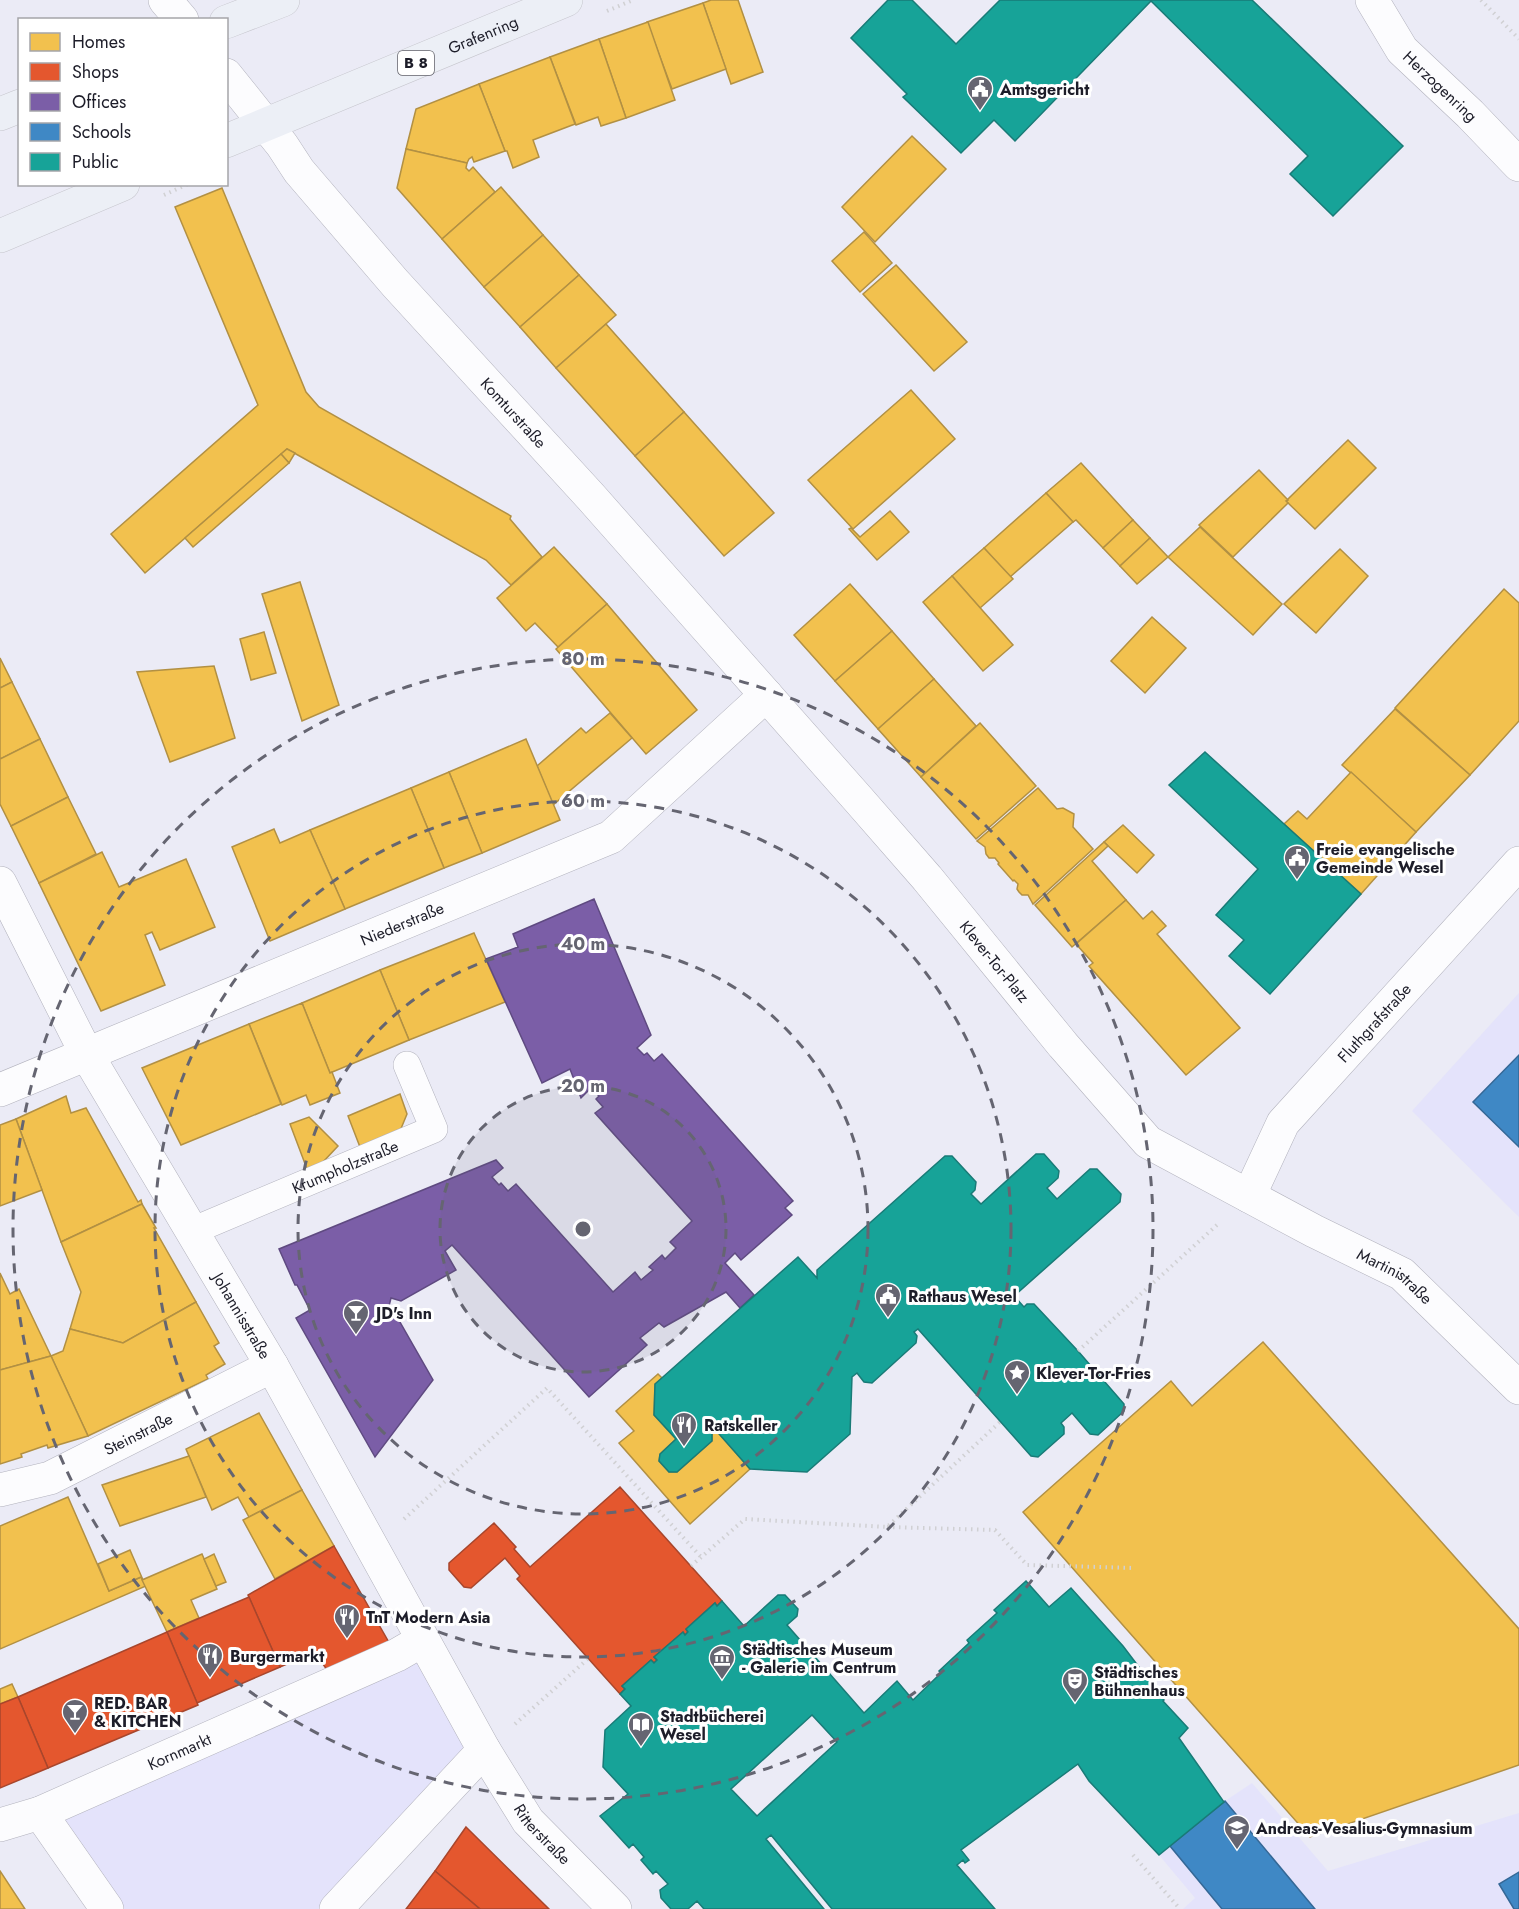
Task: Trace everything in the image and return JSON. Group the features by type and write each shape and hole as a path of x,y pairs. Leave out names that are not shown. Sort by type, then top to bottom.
{"main road":[{"path":"228,21 283,0"},
{"name":"Grafenring","path":"266,125 566,0"},
{"path":"0,114 18,107"},
{"name":"B 8","path":"228,140 266,125"},
{"path":"0,236 118,186"}],"street":[{"path":"165,0 180,18"},
{"name":"Herzogenring","path":"1372,0 1402,50 1470,114 1519,165"},
{"name":"Komturstraße","path":"228,78 282,145 298,171 395,283 591,497 766,695"},
{"name":"Niederstraße","path":"0,1090 611,837 766,695"},
{"name":"Klever-Tor-Platz","path":"766,695 927,878 1063,1045 1148,1142 1249,1196"},
{"name":"Fluthgrafstraße","path":"1249,1196 1283,1123 1519,863"},
{"name":"Johannisstraße","path":"0,882 86,1053 272,1366 484,1750"},
{"name":"Martinistraße","path":"1249,1196 1402,1274 1519,1388"},
{"name":"Steinstraße","path":"0,1490 50,1478 272,1366"},
{"name":"Kornmarkt","path":"0,1825 40,1813 397,1655 423,1640"},
{"path":"336,1909 484,1750"},
{"name":"Ritterstraße","path":"484,1750 528,1821 615,1909"},
{"path":"40,1813 106,1909"}],"lane":[{"name":"Krumpholzstraße","path":"192,1231 434,1129 407,1065"}],"path":[{"path":"1480,0 1519,39"},
{"path":"1078,1351 1249,1196"},
{"path":"372,1548 547,1388 701,1557"},
{"path":"886,1527 1000,1422"},
{"path":"691,1566 745,1519 995,1530 1027,1565 1134,1568"},
{"path":"484,1750 547,1698 589,1658"},
{"path":"1133,1855 1180,1909"}],"shaded area":[{"path":"1519,993 1519,1217 1412,1111"},
{"path":"423,1640 484,1750 336,1909 107,1909 40,1813"},
{"name":"Andreas-Vesalius-Gymnasium","path":"1252,1783 1328,1871 1519,1813 1519,1909 1183,1909 1195,1898 1159,1855 1225,1801"}],"building: Homes":[{"path":"711,0 738,0 763,72 731,84 703,3"},
{"path":"703,3 726,69 672,89 647,22"},
{"path":"648,22 675,100 626,118 599,39"},
{"path":"599,39 626,118 601,126 598,117 576,125 550,57"},
{"path":"550,57 575,124 533,140 539,157 513,168 479,84"},
{"path":"479,84 505,151 474,162 472,157 467,163 406,149 416,109"},
{"path":"912,136 946,169 875,242 842,207"},
{"path":"406,149 467,163 466,168 469,171 473,167 495,192 442,239 397,188"},
{"path":"501,187 543,235 484,287 442,239"},
{"path":"222,188 306,392 319,407 511,516 510,519 542,557 511,585 486,560 287,449 145,573 111,534 258,405 175,207"},
{"path":"864,232 892,263 860,292 832,261"},
{"path":"543,235 579,275 520,327 484,287"},
{"path":"896,265 967,342 934,371 863,294"},
{"path":"579,275 616,315 556,368 520,327"},
{"path":"606,324 684,412 635,456 556,368"},
{"path":"911,390 955,439 853,529 808,480"},
{"path":"684,412 774,513 724,556 635,456"},
{"path":"1348,440 1376,468 1315,529 1286,501"},
{"path":"287,449 295,453 289,463 281,454"},
{"path":"281,454 289,463 193,547 185,538"},
{"path":"1081,463 1133,520 1103,548 1076,520 1073,522 1046,493"},
{"path":"1259,470 1288,500 1286,501 1288,503 1233,557 1199,525"},
{"path":"1046,493 1073,522 1010,577 984,548"},
{"path":"890,511 909,532 877,560 849,529 851,528 860,537"},
{"path":"1133,520 1150,538 1120,566 1103,548"},
{"path":"1200,527 1282,604 1253,635 1168,557"},
{"path":"1150,538 1168,557 1137,584 1120,566"},
{"path":"554,547 607,604 558,647 535,623 526,631 497,598"},
{"path":"984,548 1013,579 980,608 952,576"},
{"path":"1340,549 1368,576 1316,633 1284,604"},
{"path":"952,576 1013,645 983,671 923,602"},
{"path":"300,582 339,705 302,721 262,594"},
{"path":"850,584 892,631 835,681 794,635"},
{"path":"1504,589 1519,603 1519,721 1470,775 1395,708"},
{"path":"607,604 697,710 646,754 556,649"},
{"path":"1152,617 1186,648 1145,693 1111,661"},
{"path":"892,631 934,679 878,729 835,681"},
{"path":"264,632 276,673 251,680 240,639"},
{"path":"0,658 12,682 0,688"},
{"path":"214,666 235,738 170,762 137,672"},
{"path":"934,679 976,726 921,777 878,729"},
{"path":"12,682 40,739 0,759 0,688"},
{"path":"1395,709 1470,775 1416,832 1342,765"},
{"path":"610,713 632,738 553,805 537,766 581,728 586,733"},
{"path":"980,723 1036,786 976,839 921,777"},
{"path":"40,739 68,797 11,826 0,804 0,759"},
{"path":"526,739 560,820 482,853 449,772"},
{"path":"449,772 482,853 444,868 411,788"},
{"path":"1351,772 1416,832 1361,894 1284,824 1298,811 1307,819"},
{"path":"411,788 444,868 345,909 310,830"},
{"path":"1038,788 1057,809 1063,808 1074,814 1073,827 1093,849 1033,904 1028,895 1022,895 1019,892 1018,884 995,858 989,858 985,847 977,841"},
{"path":"68,797 96,854 39,883 11,826"},
{"path":"1123,825 1154,855 1137,873 1104,842"},
{"path":"274,829 280,843 310,830 345,909 270,941 232,847"},
{"path":"1104,842 1108,846 1092,861 1126,900 1072,947 1035,905"},
{"path":"102,852 119,887 186,859 215,927 160,950 152,932 145,935 165,985 101,1011 39,883"},
{"path":"1126,900 1143,919 1152,911 1166,926 1157,934 1240,1028 1186,1075 1089,966 1093,963 1076,944"},
{"path":"474,933 505,1002 409,1040 380,970"},
{"path":"380,970 409,1040 330,1073 302,1003"},
{"path":"302,1003 340,1093 310,1105 306,1095 282,1105 249,1024"},
{"path":"249,1024 281,1104 181,1145 142,1068"},
{"path":"400,1094 407,1114 400,1131 360,1147 348,1116"},
{"path":"66,1096 71,1113 86,1108 138,1202 141,1200 142,1204 61,1242 16,1119"},
{"path":"309,1117 338,1146 322,1163 307,1169 290,1124"},
{"path":"16,1119 42,1190 0,1206 0,1125"},
{"path":"142,1204 196,1302 123,1343 70,1329 81,1292 61,1242"},
{"path":"0,1273 10,1294 19,1289 51,1356 0,1370"},
{"path":"196,1302 219,1343 214,1346 225,1364 206,1375 208,1379 88,1436 51,1356 63,1351 70,1329 123,1343"},
{"path":"1263,1342 1519,1629 1519,1765 1310,1837 1023,1512 1171,1381 1192,1406"},
{"path":"51,1356 88,1436 48,1448 47,1445 0,1464 0,1370"},
{"path":"658,1374 662,1378 655,1384 654,1415 676,1439 660,1454 659,1461 669,1472 677,1472 712,1441 710,1430 713,1427 750,1469 690,1524 619,1443 634,1431 616,1411"},
{"path":"259,1413 302,1490 249,1517 238,1497 212,1510 186,1449"},
{"path":"189,1456 206,1497 120,1526 102,1485"},
{"path":"302,1490 334,1546 275,1579 243,1520"},
{"path":"68,1497 109,1591 141,1577 146,1586 0,1649 0,1526"},
{"path":"130,1550 143,1580 141,1577 109,1591 98,1564"},
{"path":"202,1554 217,1589 191,1600 199,1618 167,1632 142,1580"},
{"path":"214,1554 226,1582 216,1586 204,1559"},
{"path":"12,1684 18,1697 0,1704 0,1689"},
{"path":"0,1871 25,1909 0,1909"}],"building: Shops":[{"path":"620,1487 722,1601 717,1606 715,1603 686,1629 688,1632 685,1635 683,1632 654,1657 657,1660 654,1663 651,1660 622,1686 625,1689 620,1694 517,1579 520,1576 505,1558 471,1588 464,1587 449,1570 449,1563 494,1523 516,1547 514,1549 530,1567"},
{"path":"334,1546 391,1646 333,1679 315,1652 280,1667 248,1595"},
{"path":"249,1597 280,1667 197,1703 167,1632"},
{"path":"167,1632 198,1705 48,1768 18,1697"},
{"path":"18,1697 48,1768 0,1788 0,1704"},
{"path":"466,1827 549,1909 480,1909 435,1871"},
{"path":"435,1871 480,1909 406,1909"}],"building: Offices":[{"path":"594,899 651,1035 637,1048 644,1055 647,1053 654,1061 662,1054 793,1201 785,1208 792,1215 741,1260 735,1253 725,1263 754,1295 740,1308 726,1292 664,1327 659,1323 640,1338 647,1345 589,1397 452,1245 445,1251 456,1270 401,1301 391,1298 387,1314 397,1317 433,1380 375,1457 296,1318 310,1310 295,1285 279,1249 496,1160 503,1168 492,1177 499,1185 501,1183 508,1191 516,1184 613,1292 635,1272 641,1280 653,1270 649,1267 662,1255 665,1259 676,1248 670,1242 692,1221 595,1113 603,1107 596,1099 599,1096 591,1088 581,1098 570,1069 542,1083 486,959 518,947 513,934"}],"building: Schools":[{"path":"1519,1055 1519,1147 1473,1102"},
{"path":"1225,1801 1315,1909 1222,1909 1170,1846"},
{"path":"1519,1872 1519,1909 1514,1909 1499,1884"}],"building: Public":[{"name":"Amtsgericht","path":"888,0 912,0 956,44 1000,0 1252,0 1403,146 1333,216 1290,174 1308,156 1151,1 1015,141 994,120 961,153 903,97 907,94 851,38"},
{"name":"Freie evangelische Gemeinde Wesel","path":"1205,752 1361,894 1270,994 1229,956 1244,940 1216,915 1258,869 1169,785"},
{"name":"Rathaus Wesel","path":"1036,1154 1044,1154 1059,1171 1058,1178 1047,1188 1057,1199 1090,1169 1097,1169 1121,1194 1120,1202 1014,1296 1024,1307 1027,1304 1034,1304 1124,1404 1124,1411 1098,1435 1090,1434 1072,1413 1061,1423 1064,1427 1064,1434 1038,1457 1031,1456 918,1329 914,1332 917,1336 916,1343 872,1383 864,1382 857,1373 852,1377 850,1434 807,1472 750,1469 713,1427 710,1430 712,1441 677,1472 669,1472 659,1461 660,1454 676,1439 654,1415 655,1384 798,1257 817,1278 817,1270 945,1156 952,1156 976,1182 975,1190 971,1194 981,1204"},
{"path":"1026,1581 1049,1607 1071,1588 1123,1646 1163,1701 1188,1728 1179,1738 1224,1802 1159,1855 1089,1781 1078,1764 961,1850 969,1860 965,1863 963,1860 957,1865 995,1909 832,1909 771,1835 766,1839 824,1909 704,1909 697,1901 688,1909 671,1909 661,1898 660,1890 668,1884 656,1871 653,1874 641,1860 644,1857 633,1844 629,1848 600,1816 628,1794 603,1767 605,1730 631,1706 620,1694 625,1689 622,1686 651,1660 654,1663 657,1660 654,1657 683,1632 685,1635 688,1632 686,1629 715,1603 717,1606 722,1601 744,1626 778,1595 785,1595 798,1609 797,1616 787,1625 864,1713 897,1681 913,1700 969,1643 967,1640 997,1613 994,1610","holes":["812,1715 837,1742 757,1816 731,1789"]}],"place":[{"name":"Amtsgericht","path":"980,112"},
{"name":"Freie evangelische Gemeinde Wesel","path":"1297,881"},
{"name":"Rathaus Wesel","path":"888,1319"},
{"name":"JD's Inn","path":"356,1336"},
{"name":"Klever-Tor-Fries","path":"1017,1396"},
{"name":"Ratskeller","path":"684,1448"},
{"name":"TnT Modern Asia","path":"347,1640"},
{"name":"Burgermarkt","path":"210,1679"},
{"name":"Städtisches Museum - Galerie im Centrum","path":"722,1681"},
{"name":"Städtisches Bühnenhaus","path":"1075,1704"},
{"name":"RED. BAR & KITCHEN","path":"75,1735"},
{"name":"Stadtbücherei Wesel","path":"641,1748"},
{"name":"Andreas-Vesalius-Gymnasium","path":"1237,1851"}]}
